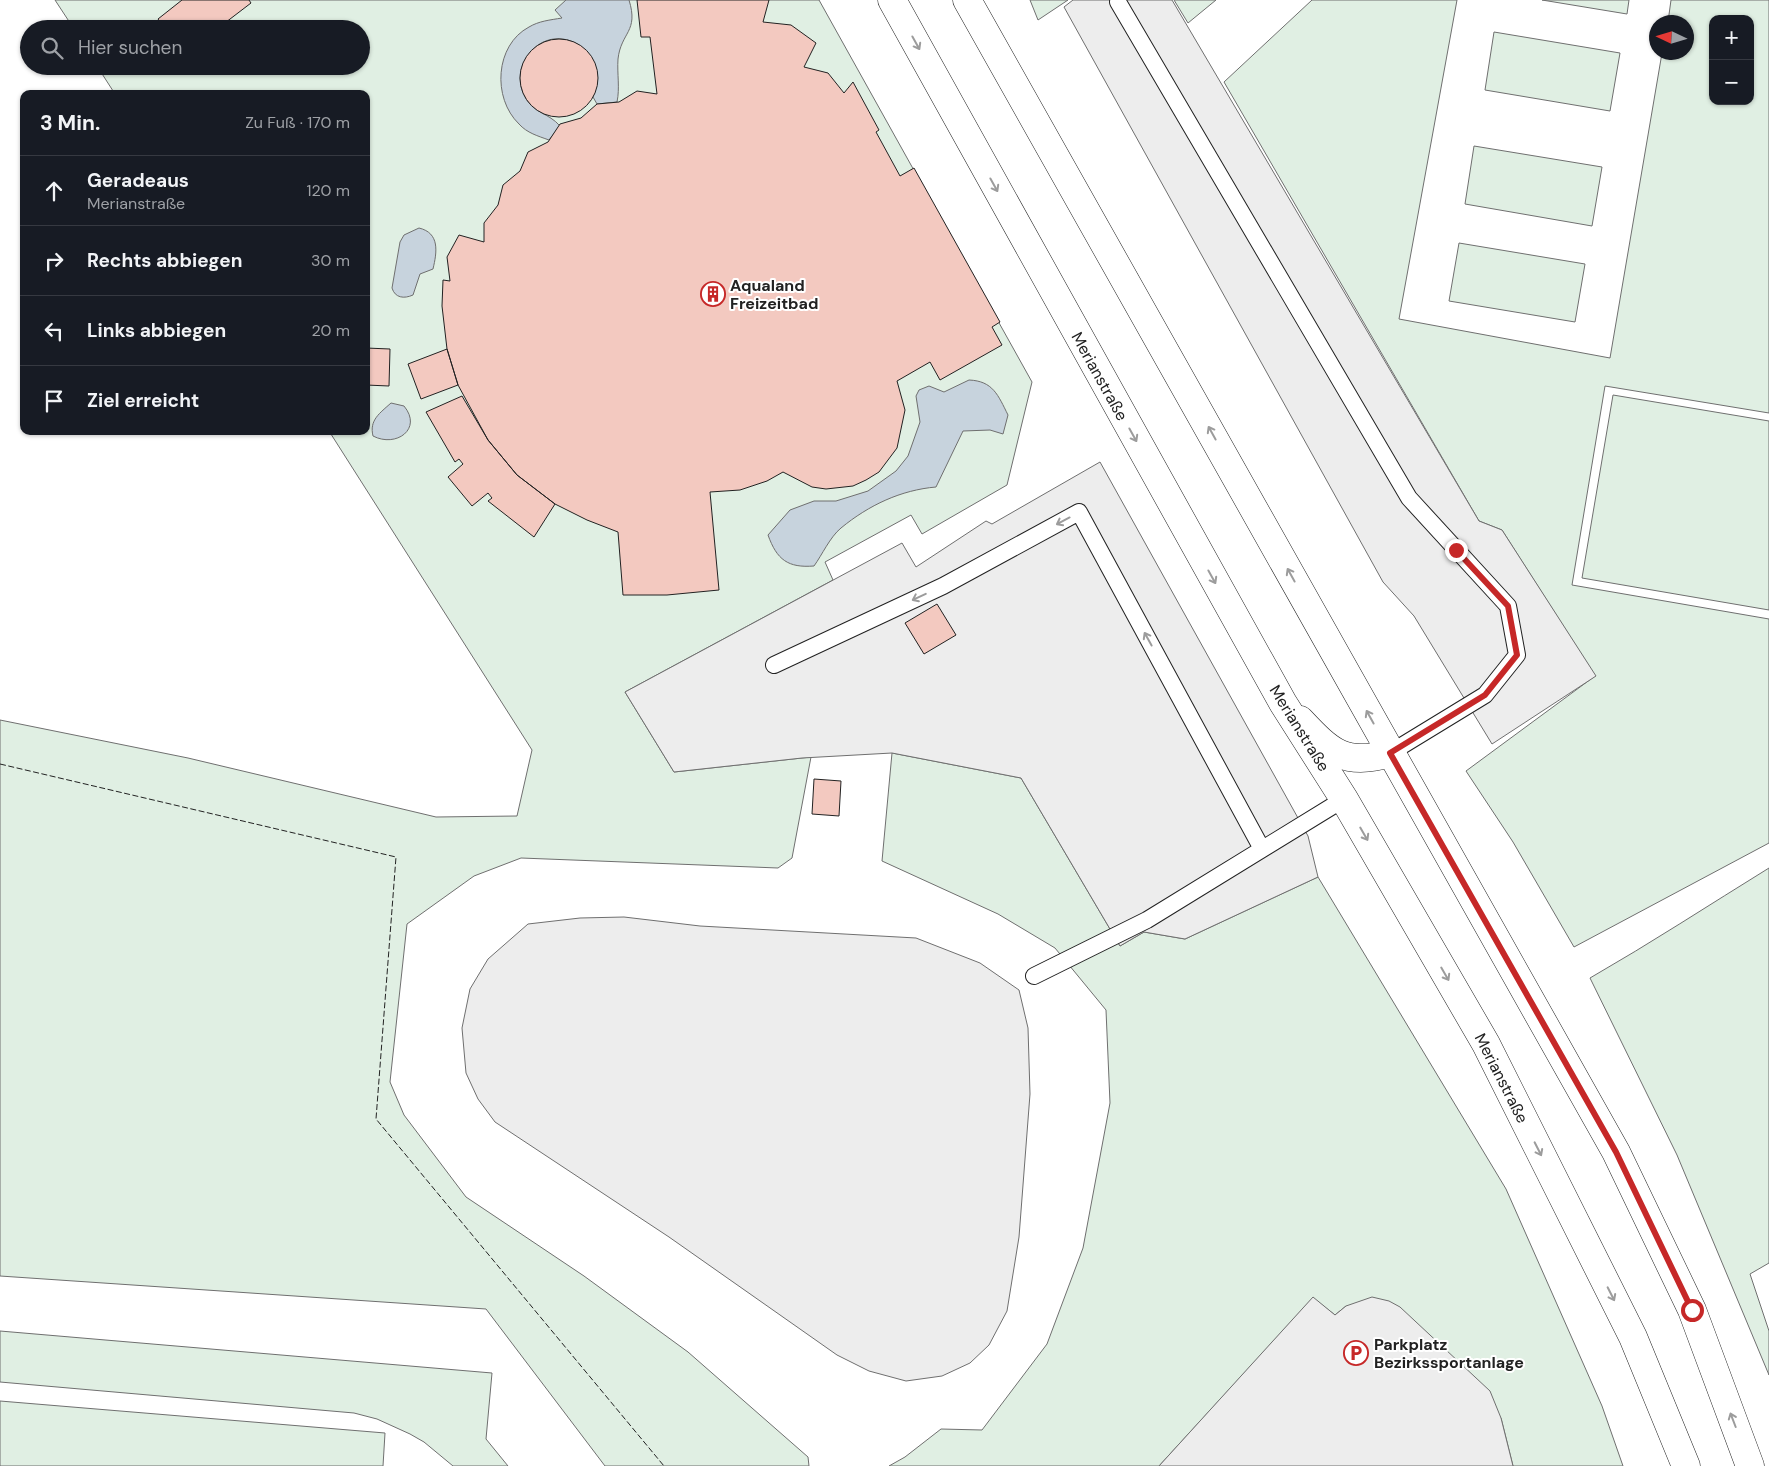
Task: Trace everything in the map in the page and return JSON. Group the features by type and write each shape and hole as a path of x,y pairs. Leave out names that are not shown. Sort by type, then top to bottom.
{"main road":[{"name":"Merianstraße","path":"892,0 1283,703 1344,800 1486,1044 1633,1337 1686,1466"},
{"path":"967,0 1616,1152 1692,1310 1750,1466"},
{"path":"1283,703 1321,743 1348,759 1376,757 1390,753"}],"lane":[{"path":"1118,2 1409,498 1508,606 1517,655 1485,695 1390,753"},
{"path":"774,665 943,586 1079,512 1262,849"},
{"path":"1034,976 1147,920 1344,800"}],"green space":[{"path":"55,0 819,0 1032,382 1007,485 922,534 911,515 825,562 833,580 625,692 674,772 811,757 792,858 778,868 521,858 474,876 407,924 390,1082 404,1115 466,1197 584,1276 688,1352 808,1457 809,1466 605,1466 486,1309 0,1276 0,720 188,758 436,817 517,816 532,750 332,435 370,435 370,90 112,90 103,75 370,75 370,20 68,20"},
{"path":"1030,0 1068,0 1038,20"},
{"path":"1174,0 1216,0 1188,23"},
{"path":"1312,0 1457,0 1399,319 1610,358 1661,60 1694,60 1694,15 1669,15 1671,0 1769,0 1769,413 1605,386 1572,585 1769,619 1769,843 1574,947 1513,842 1466,771 1595,676 1502,530 1479,521 1224,82"},
{"path":"1542,0 1629,0 1627,14"},
{"path":"1494,32 1620,53 1610,111 1485,90"},
{"path":"1474,146 1602,167 1592,226 1465,204"},
{"path":"1459,243 1585,264 1575,322 1449,301"},
{"path":"1613,395 1769,421 1769,610 1582,578"},
{"path":"892,753 1021,778 1120,946 1144,932 1185,939 1318,877 1506,1189 1602,1406 1623,1466 1513,1466 1501,1418 1346,1306 1335,1315 1313,1298 1159,1466 889,1466 905,1457 941,1429 982,1430 1047,1344 1083,1248 1110,1103 1106,1010 1055,948 998,914 882,861"},
{"path":"1769,868 1769,1263 1750,1274 1769,1331 1769,1375 1677,1155 1590,978 1658,938"},
{"path":"0,1331 492,1373 486,1439 508,1466 453,1466 424,1442 410,1434 377,1419 354,1413 0,1382"},
{"path":"0,1401 385,1433 383,1466 0,1466"}],"shaded area":[{"path":"566,0 629,0 632,19 631,26 622,43 618,59 617,102 597,104 593,97 597,79 594,64 587,52 576,43 563,39 549,40 536,47 525,60 521,69 520,79 525,97 532,106 560,126 549,140 526,130 510,113 501,87 501,73 509,46 518,35 537,23 562,18 555,10"},
{"path":"1073,0 1172,0 1479,521 1502,530 1596,676 1492,744 1414,616 1383,582 1064,7"},
{"path":"419,228 426,230 434,239 436,250 433,269 420,274 413,295 400,297 395,294 392,288 400,242 404,235"},
{"path":"969,380 984,383 998,395 1008,415 1003,434 990,430 963,431 936,487 898,495 863,512 837,532 814,566 790,564 775,551 768,535 790,510 814,501 836,501 868,491 896,471 908,456 920,422 916,396 919,390 929,386 944,392"},
{"path":"391,403 404,406 409,414 409,429 398,438 390,440 373,436 374,421"},
{"path":"1100,462 1308,836 1318,877 1185,939 1144,932 1120,946 1021,778 892,753 802,758 674,772 625,692 902,543 916,567 986,521 992,524"},
{"path":"624,917 700,926 916,938 980,963 1019,990 1028,1028 1030,1094 1019,1237 1007,1311 989,1345 970,1363 942,1376 906,1381 869,1371 837,1355 669,1237 495,1122 478,1099 466,1073 462,1028 470,989 488,959 528,924 580,918"},
{"name":"Parkplatz Bezirkssportanlage","path":"1313,1297 1335,1315 1346,1306 1372,1297 1389,1301 1400,1307 1490,1391 1501,1418 1513,1466 1159,1466"}],"building":[{"path":"182,0 249,0 251,3 229,20 158,19"},
{"name":"Aqualand Freizeitbad","path":"637,0 769,0 763,22 791,25 816,43 804,67 828,73 844,93 853,82 879,130 876,132 900,176 914,168 1000,322 992,327 1002,345 940,380 930,362 897,381 905,410 897,448 879,472 866,480 853,486 826,489 812,487 783,472 767,481 740,490 710,492 719,590 667,595 623,595 618,532 587,520 555,504 517,475 488,440 458,385 447,349 442,306 443,280 450,281 447,257 459,235 484,242 484,223 498,205 503,185 520,171 528,152 548,142 560,124 581,118 597,104 619,102 637,91 657,94 650,37 641,37"},
{"path":"559,39 574,42 587,50 595,63 598,78 595,93 587,106 574,114 559,117 544,114 531,106 523,93 520,78 523,63 531,50 544,42"},
{"path":"370,348 390,349 389,386 370,385"},
{"path":"447,349 458,385 421,399 408,364"},
{"path":"462,396 488,440 517,475 555,504 534,537 488,501 492,498 488,493 472,506 448,477 463,464 459,459 455,462 426,412"},
{"path":"937,604 956,635 924,654 905,623"},
{"path":"814,779 841,781 839,816 812,814"}],"fence":[{"path":"0,764 396,857 376,1119 664,1466"}],"place":[{"name":"Aqualand Freizeitbad","path":"713,294"},
{"name":"Parkplatz Bezirkssportanlage","path":"1356,1353"}],"route":[{"path":"1456,550 1508,606 1517,655 1485,695 1390,753 1616,1152 1692,1310"}]}
